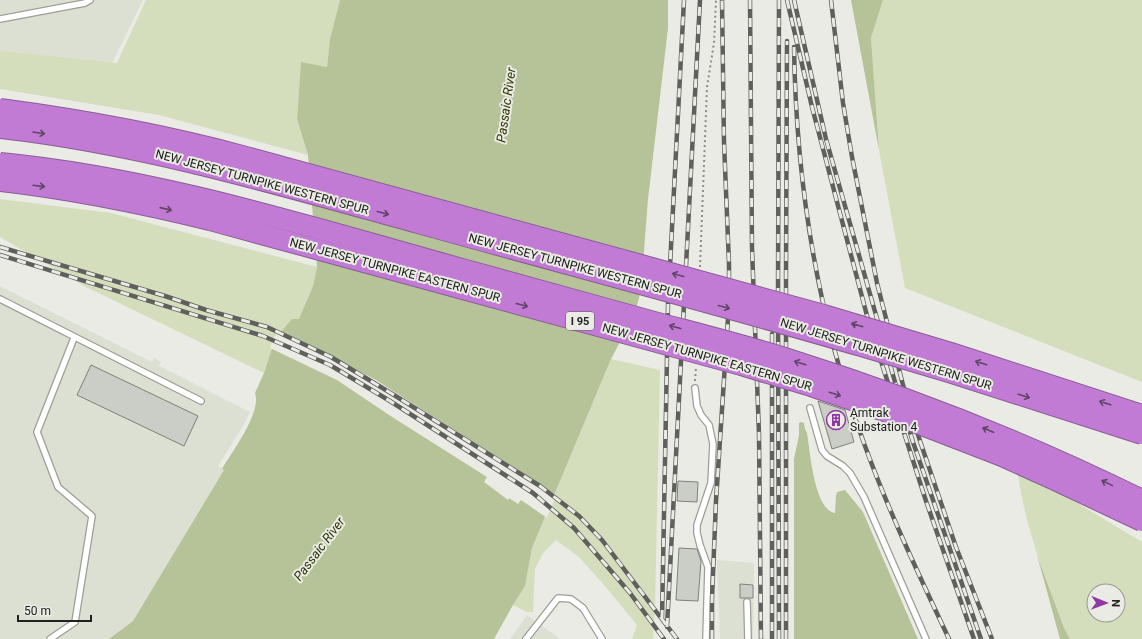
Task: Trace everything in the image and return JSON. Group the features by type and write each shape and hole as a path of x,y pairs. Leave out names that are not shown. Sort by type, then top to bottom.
{"highway":[{"name":"NEW JERSEY TURNPIKE WESTERN SPUR","path":"0,109 137,131 246,157 839,320 951,353 1142,414"},
{"name":"NEW JERSEY TURNPIKE WESTERN SPUR","path":"0,128 140,150 246,176 862,346 944,370 1142,434"},
{"name":"NEW JERSEY TURNPIKE EASTERN SPUR","path":"0,163 96,176 184,195 320,230 789,359 906,398 969,423 1059,461 1142,500"},
{"name":"NEW JERSEY TURNPIKE EASTERN SPUR","path":"0,181 50,187 128,201 210,220 767,372 855,400 943,432 1048,476 1142,521"}],"lane":[{"path":"0,19 85,3 90,0"},
{"path":"0,299 74,338 201,401"},
{"path":"50,639 75,622 92,516 58,487 37,432 74,338"},
{"path":"695,388 697,406 701,415 709,426 713,444 711,483 697,525 700,545 708,567 706,639"},
{"path":"810,408 822,450 827,456 843,466 850,473 864,498 926,639"},
{"path":"526,639 558,598 571,599 583,608 602,639"},
{"path":"747,602 748,639"}],"path":[{"path":"700,270 707,87 714,43 716,0"},
{"path":"695,388 696,364"}],"shaded area":[{"path":"0,0 143,0 111,65 0,52"},
{"path":"146,0 340,0 330,39 327,67 301,63 297,119 308,155 159,115 0,89 0,51 117,63"},
{"path":"883,0 1142,0 1142,382 905,288 879,150 871,38"},
{"path":"0,199 111,213 317,267 313,286 299,319 275,339 264,373 86,287 0,237"},
{"path":"0,286 152,362 154,358 161,362 159,366 250,412 218,466 224,470 133,621 109,639 0,639"},
{"path":"611,359 660,370 655,609 653,639 632,639 637,625 579,557 556,540 543,553 535,569 533,612 527,612 513,605 525,586 532,548"},
{"path":"1018,475 1069,498 1142,542 1142,639 1070,639 1064,628 1050,590 1026,515"},
{"path":"717,560 754,563 753,639 720,639"},
{"path":"527,615 560,639 510,639"}],"water":[{"name":"Passaic River","path":"340,0 668,0 668,28 648,199 641,290 635,313 611,359 532,548 525,586 494,639 109,639 133,621 224,470 222,469 245,432 250,421 256,401 255,393 264,373 275,339 292,319 299,319 313,286 317,267 308,155 297,119 301,62 327,67 330,39"},
{"path":"851,0 883,0 871,38 879,150"},
{"path":"799,423 804,423 807,433 814,478 822,502 828,509 835,513 837,492 845,490 863,512 918,639 794,639 794,459 799,435"},
{"path":"1037,555 1064,628 1070,639 1060,639"}],"pier":[{"path":"279,331 300,340 376,380 556,495 547,518 521,500 518,504 509,498 508,500 484,482 487,477 337,380 270,348 273,338"}],"building":[{"path":"91,365 198,416 184,446 77,395"},
{"name":"Amtrak Substation 4","path":"818,401 845,410 854,442 832,449"},
{"path":"678,481 698,482 697,502 677,501"},
{"path":"679,548 697,549 701,561 698,601 676,600"},
{"path":"740,584 753,585 753,598 740,598"}],"railway":[{"path":"662,619 668,304 684,0"},
{"path":"667,627 700,0"},
{"path":"712,639 716,501 729,303 729,264 724,142 722,0"},
{"path":"750,0 752,248 759,434 761,639"},
{"path":"779,0 779,639"},
{"path":"787,0 812,107 870,327 926,501 974,639"},
{"path":"794,0 826,139 895,382 913,442 981,639"},
{"path":"831,0 843,103 877,283 903,385 920,441 956,547 992,639"},
{"path":"786,639 787,41"},
{"path":"794,47 799,148 805,199 822,300 834,349 874,471 949,639"},
{"path":"0,247 165,296 206,310 267,327 331,357 540,486 579,516 602,540 677,639"},
{"path":"0,255 263,336 330,365 390,401 533,493 574,528 630,593 664,639"},
{"path":"772,334 772,639"}],"place":[{"name":"Amtrak Substation 4","path":"836,420"}]}
